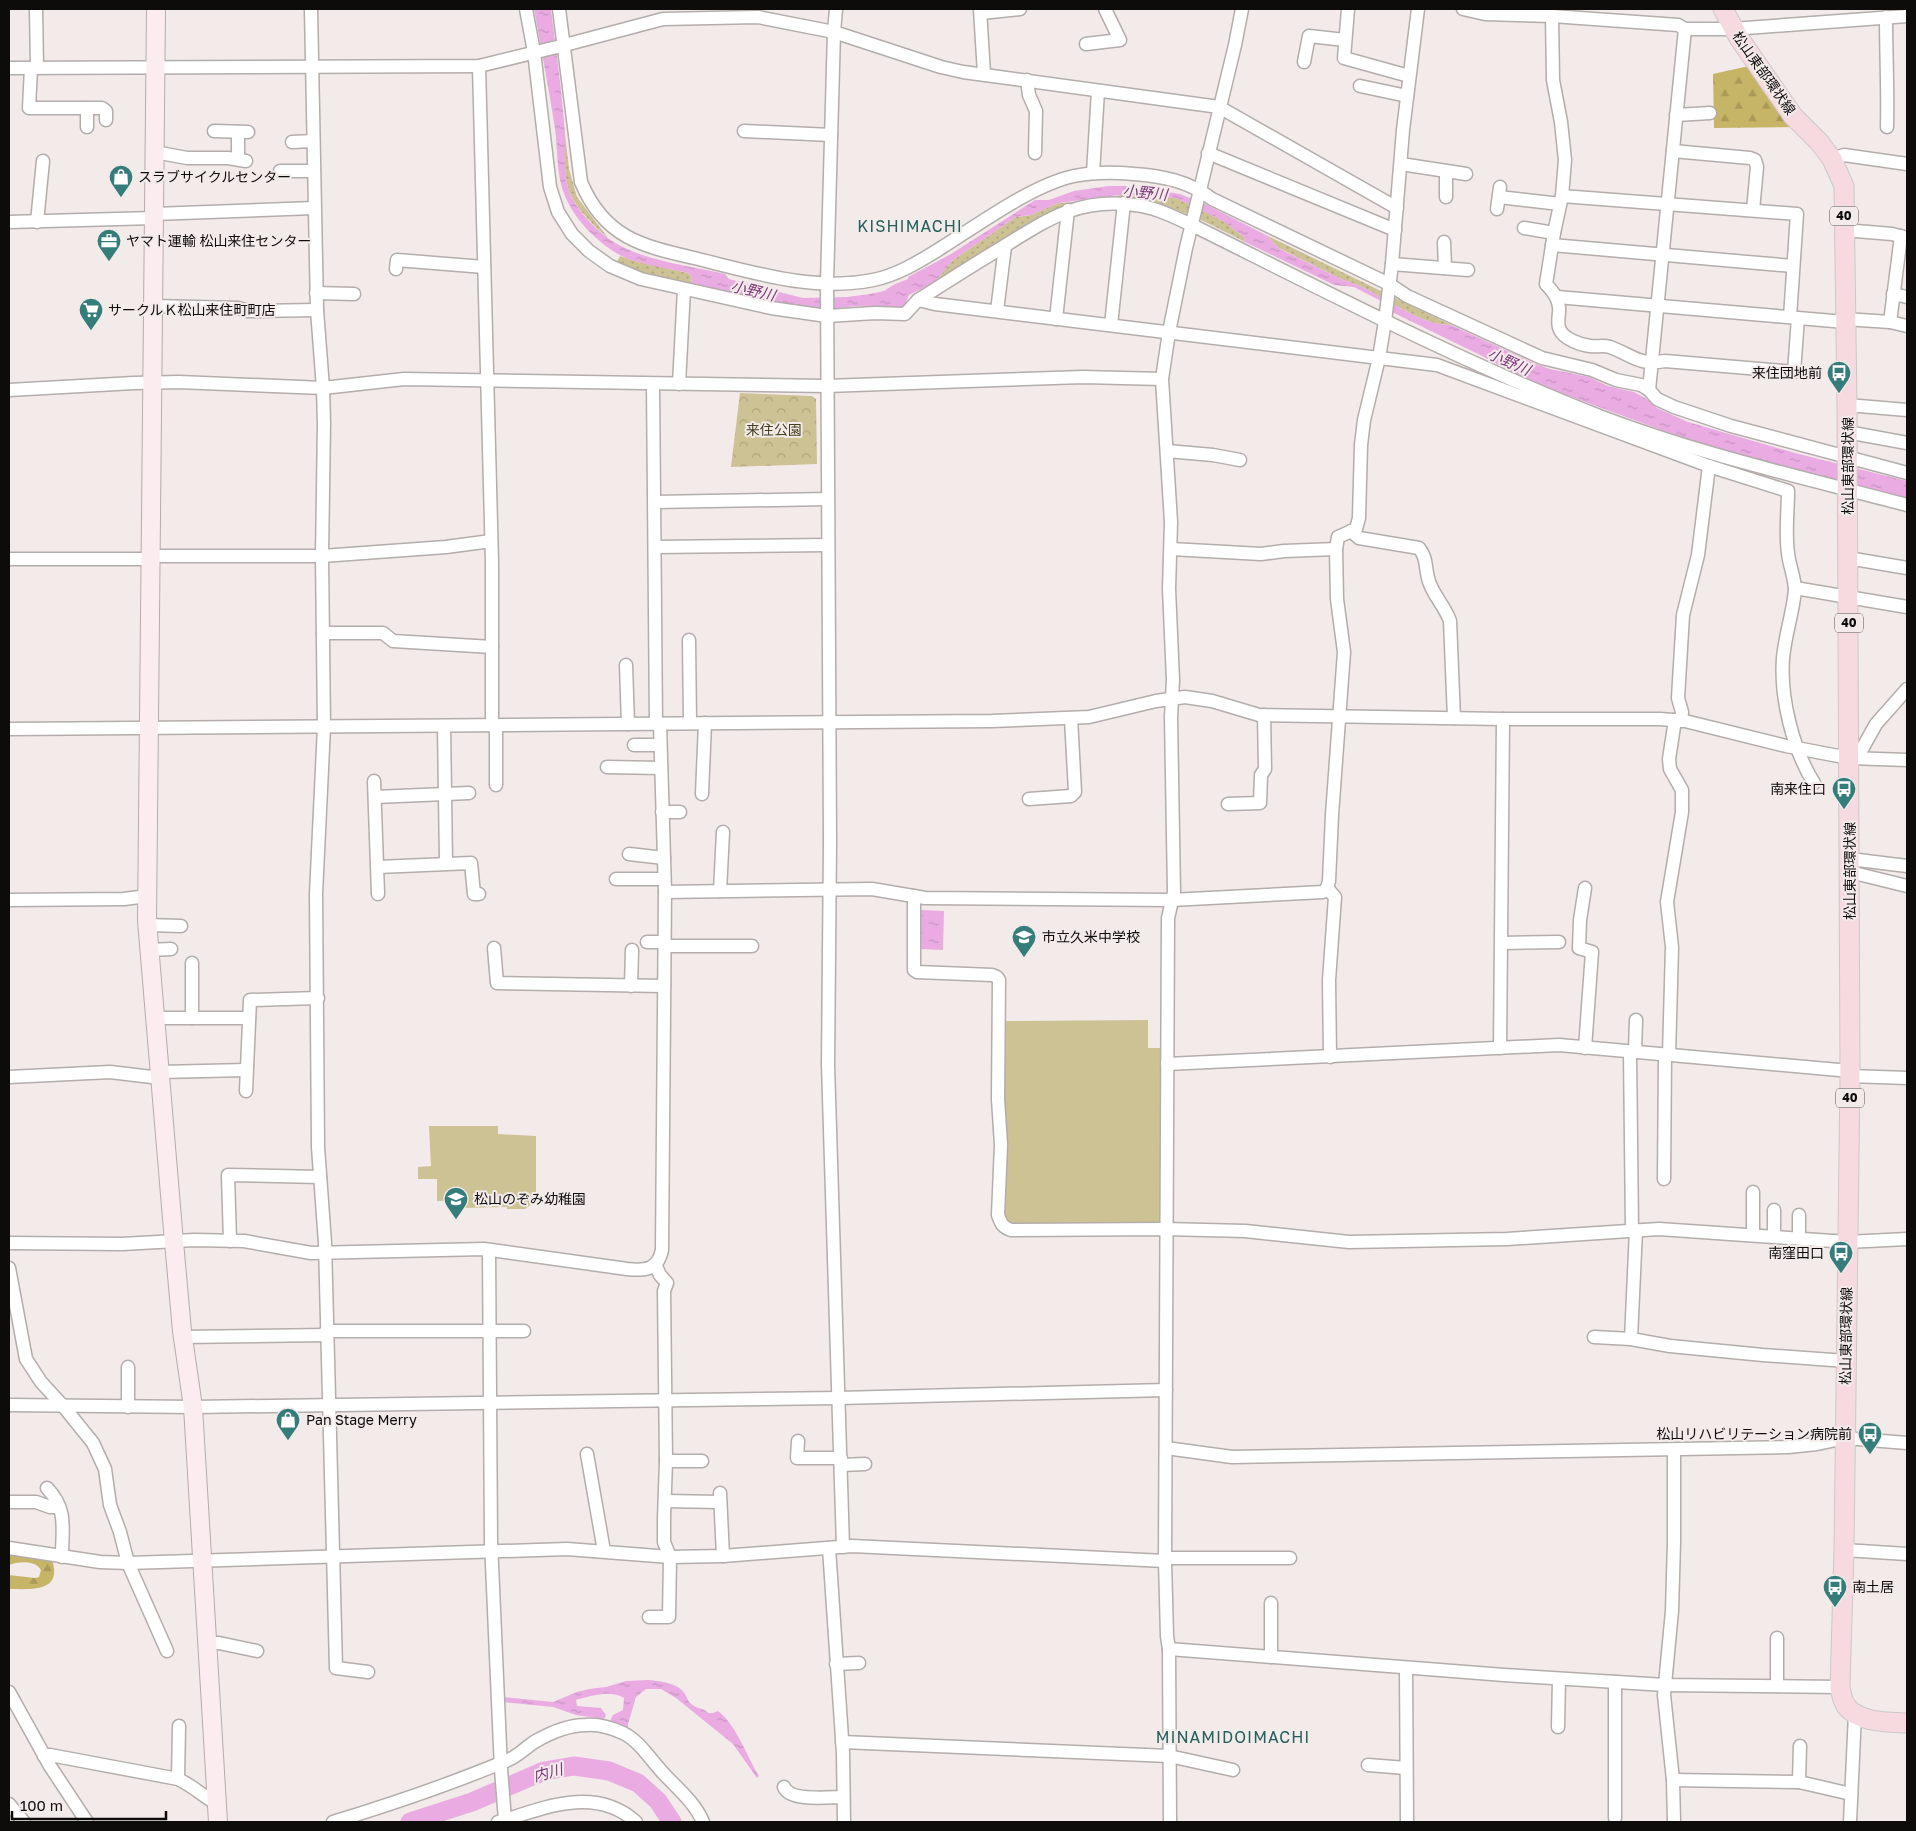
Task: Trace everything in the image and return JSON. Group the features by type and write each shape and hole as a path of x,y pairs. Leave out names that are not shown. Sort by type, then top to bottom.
{"main road":[{"name":"松山東部環状線","path":"1723,9 1733,29 1793,116 1832,159 1844,186 1848,405 1848,597 1853,758 1850,866 1850,1074 1844,1550 1840,1687 1846,1706 1855,1714"},
{"path":"1855,1714 1870,1720 1907,1723"}],"street":[{"path":"36,9 34,68 29,108 102,108 106,111 106,120"},
{"path":"156,9 147,896 155,1018 174,1242 192,1408 218,1822"},
{"path":"311,9 316,293 324,388 322,556 324,727 316,894 318,1147 325,1253 336,1668 368,1672"},
{"path":"526,9 536,52 550,187 558,212 572,234 589,251 610,266 641,279 771,308 827,314 905,314 918,300 1052,217 1068,210 1096,204 1124,203 1152,208 1192,224 1518,383 1604,418 1707,453 1907,506"},
{"path":"560,9 563,46 582,182 587,196 597,211 610,224 644,246 788,280 827,285 874,280 914,265 1037,190 1072,177 1108,172 1167,178 1199,192 1407,296 1542,358 1592,370 1616,380 1640,385 1650,390 1657,399 1674,407 1731,426 1848,460 1907,473"},
{"path":"836,9 827,285 826,386 829,721 828,1065 843,1547"},
{"path":"984,74 980,11 1020,9"},
{"path":"1086,44 1120,40 1105,9"},
{"path":"1170,1822 1169,1649 1165,1560 1165,1229 1168,918 1174,892 1174,856 1170,492 1162,379 1169,332 1192,224 1242,9"},
{"path":"1348,9 1344,58 1409,76"},
{"path":"616,879 720,891 872,889 925,898 1172,900 1323,892 1327,888 1344,652 1337,599 1336,549 1338,537 1356,528 1359,518 1362,437 1364,420 1379,358 1385,318 1392,264 1409,76 1418,9"},
{"path":"1463,9 1485,14 1552,16 1678,25 1685,29 1733,29 1907,16"},
{"path":"9,68 311,65 479,66 563,46 664,14 758,17 834,32 941,67 963,72 1219,107 1397,208"},
{"path":"1499,198 1561,200 1668,203 1797,214 1793,266 1794,372 1665,362 1644,363 1608,346 1590,346 1564,336 1558,325 1559,305 1556,297 1546,284 1561,200 1565,160 1561,122 1553,80 1552,16"},
{"path":"1886,17 1887,127"},
{"path":"1650,390 1685,29"},
{"path":"1302,56 1309,36 1346,40"},
{"path":"479,66 496,785"},
{"path":"1027,80 1028,95 1036,111 1034,153"},
{"path":"1360,86 1407,96"},
{"path":"1093,173 1098,91"},
{"path":"87,109 87,127"},
{"path":"1676,115 1710,113"},
{"path":"155,152 187,158 242,160 243,132 214,131"},
{"path":"744,131 831,135"},
{"path":"292,142 313,141"},
{"path":"1673,151 1755,160 1757,166 1753,210"},
{"path":"1208,152 1395,230"},
{"path":"1832,159 1844,155 1907,164"},
{"path":"37,222 43,161"},
{"path":"1401,164 1466,174"},
{"path":"280,171 314,171"},
{"path":"1446,171 1446,197"},
{"path":"1111,325 1124,203"},
{"path":"9,222 314,208"},
{"path":"1056,319 1068,210"},
{"path":"1524,228 1553,239 1663,254 1793,266"},
{"path":"1844,230 1904,237 1892,294 1890,322"},
{"path":"1444,242 1444,268"},
{"path":"998,311 1005,246"},
{"path":"396,269 397,260 484,267"},
{"path":"1392,264 1468,270"},
{"path":"679,384 684,289"},
{"path":"316,293 354,294"},
{"path":"1892,294 1907,297"},
{"path":"1556,297 1845,321 1890,322 1907,326"},
{"path":"918,300 935,304 1446,367 1709,466 1788,491 1787,551 1795,588 1782,660 1786,704 1796,748 1805,769 1814,783"},
{"path":"153,306 238,308 248,310 317,310"},
{"path":"9,390 179,382 324,388 404,379 826,386 1011,378 1162,379"},
{"path":"9,1243 122,1244 230,1241 261,1243 311,1253 489,1250 639,1270 655,1264 660,1259 662,1250 665,886 658,724 654,384"},
{"path":"1848,405 1907,410"},
{"path":"1848,432 1907,443"},
{"path":"1168,451 1213,455 1240,460"},
{"path":"1664,1179 1672,947 1668,902 1682,812 1682,790 1670,769 1669,759 1678,720 1682,712 1678,698 1683,616 1698,555 1709,466"},
{"path":"655,502 827,499"},
{"path":"1351,531 1359,538 1419,548 1426,556 1428,578 1445,608 1450,622 1454,718"},
{"path":"9,559 322,556 446,547 491,541"},
{"path":"655,547 828,545"},
{"path":"1171,548 1261,554 1336,549"},
{"path":"1848,558 1907,568"},
{"path":"1795,588 1907,607"},
{"path":"323,633 383,633 392,641 492,647"},
{"path":"689,640 690,723"},
{"path":"626,665 628,724"},
{"path":"1853,758 1876,724 1907,689"},
{"path":"9,729 494,726 1071,718 1089,717 1172,698 1199,699 1264,715 1678,720 1796,748 1853,758 1907,760"},
{"path":"1228,804 1260,803 1261,775 1266,769 1264,715"},
{"path":"1029,799 1071,796 1075,792 1071,718"},
{"path":"1500,1048 1503,719"},
{"path":"702,794 705,723"},
{"path":"444,726 446,863"},
{"path":"634,746 660,746"},
{"path":"607,767 661,768"},
{"path":"374,781 378,894"},
{"path":"374,797 469,793"},
{"path":"662,812 680,812"},
{"path":"720,891 723,832"},
{"path":"629,854 664,858"},
{"path":"378,867 471,863 474,894 480,894"},
{"path":"1850,866 1907,866"},
{"path":"1850,866 1907,886"},
{"path":"1327,888 1335,897 1329,980 1330,1057"},
{"path":"1585,888 1580,920 1579,948 1592,952 1585,1048"},
{"path":"9,900 124,899 147,896"},
{"path":"914,896 914,970 917,972 992,975 999,980 998,1099 1001,1145 998,1215 1001,1224 1005,1228 1011,1230 1165,1229 1245,1231 1349,1242 1508,1238 1659,1229 1848,1242 1907,1239"},
{"path":"148,925 181,926"},
{"path":"647,942 752,946"},
{"path":"1502,943 1559,942"},
{"path":"494,948 498,983 664,986"},
{"path":"150,950 171,950"},
{"path":"631,986 632,950"},
{"path":"192,963 192,1018"},
{"path":"246,1090 250,1000 318,998"},
{"path":"155,1018 249,1018"},
{"path":"1631,1339 1634,1230 1632,1052 1636,1020"},
{"path":"1167,1064 1558,1046 1907,1078"},
{"path":"9,1077 110,1072 160,1075 246,1070"},
{"path":"230,1241 228,1175 320,1177"},
{"path":"1753,1192 1753,1235"},
{"path":"1774,1210 1774,1236"},
{"path":"1799,1215 1799,1238"},
{"path":"489,1250 492,1552 502,1818 573,1801 596,1803 617,1810 636,1822"},
{"path":"649,1617 669,1617 670,1557 664,1542 666,1461 664,1291 667,1283 660,1275 655,1264"},
{"path":"9,1268 26,1359 41,1382 94,1444 105,1469 110,1505 120,1532 128,1563 167,1651"},
{"path":"183,1337 524,1331"},
{"path":"1594,1337 1631,1339 1670,1346 1846,1361"},
{"path":"128,1367 128,1407"},
{"path":"9,1405 192,1408 839,1398 1166,1390"},
{"path":"1166,1448 1232,1457 1788,1447 1818,1444 1845,1438 1907,1443"},
{"path":"798,1441 797,1458 865,1464"},
{"path":"1674,1450 1672,1602 1664,1695 1674,1780 1674,1822"},
{"path":"587,1454 604,1552"},
{"path":"666,1461 702,1461"},
{"path":"47,1488 56,1498 62,1511 62,1557"},
{"path":"665,1501 720,1497 723,1556"},
{"path":"9,1502 36,1502 50,1507 59,1507"},
{"path":"9,1548 100,1562 128,1563 568,1549 670,1557 723,1556 843,1547 1165,1560 1290,1558"},
{"path":"829,1548 842,1742 844,1822"},
{"path":"1844,1550 1907,1554"},
{"path":"1271,1603 1271,1657"},
{"path":"1777,1638 1777,1686"},
{"path":"207,1643 219,1642 257,1651"},
{"path":"1169,1649 1406,1668 1665,1685 1840,1687"},
{"path":"836,1664 859,1663"},
{"path":"1406,1668 1407,1822"},
{"path":"1558,1727 1559,1678"},
{"path":"1615,1682 1615,1818"},
{"path":"9,1692 44,1756 68,1796 87,1822"},
{"path":"1850,1822 1855,1714"},
{"path":"333,1822 501,1766 537,1741 572,1726 588,1724 606,1727 623,1733 637,1743 666,1776 687,1796 703,1822"},
{"path":"178,1779 179,1726"},
{"path":"842,1742 1169,1756 1233,1770"},
{"path":"1799,1782 1800,1746"},
{"path":"44,1756 50,1755 178,1779 191,1785 207,1799 217,1804"},
{"path":"1368,1765 1406,1768"},
{"path":"1674,1780 1799,1782 1852,1794"},
{"path":"784,1787 790,1795 798,1797 844,1797"},
{"path":"9,1804 24,1822"}],"green space":[{"path":"1749,66 1796,127 1714,128 1713,74"},
{"path":"565,135 569,169 577,197 608,238 588,219 571,196 565,173"},
{"path":"1120,195 1176,198 1223,221 1244,237 1245,242 1182,212 1132,198 1115,197"},
{"path":"1076,202 1040,216 934,283 953,260 1016,217 1031,215 1058,203"},
{"path":"1266,235 1451,325 1438,324 1411,314 1370,291 1343,280 1279,248"},
{"path":"620,256 688,273 691,276 692,285 637,271 617,262"},
{"name":"来住公園","path":"740,393 812,396 816,399 817,464 731,467"},
{"path":"1148,1020 1148,1048 1161,1048 1162,1219 1154,1225 1015,1227 1003,1219 1002,1021"},
{"path":"429,1126 498,1126 498,1134 536,1136 536,1201 525,1209 507,1209 507,1207 459,1208 459,1200 437,1201 437,1179 418,1179 418,1167 431,1166"},
{"path":"9,1552 52,1560 54,1571 53,1578 49,1584 35,1589 9,1589 9,1575 35,1578 39,1577 41,1570 35,1564 26,1562 9,1565"}],"water":[{"name":"小野川","path":"534,9 551,9 564,118 566,176 572,198 589,221 604,235 619,245 644,256 725,274 729,279 803,298 847,297 884,291 908,279 908,277 951,254 1035,200 1049,200 1074,191 1109,186 1130,186 1180,194 1205,204 1266,235 1280,249 1370,291 1424,320 1451,325 1550,369 1589,377 1608,386 1634,392 1657,408 1688,422 1795,453 1907,481 1907,498 1702,445 1531,382 1394,313 1379,300 1354,287 1334,285 1245,242 1244,237 1223,221 1176,198 1120,195 1058,203 1031,215 1016,217 953,260 934,283 909,295 904,307 900,308 862,306 809,309 765,302 692,285 691,276 688,273 633,260 610,249 587,229 569,205 560,180 555,129"},
{"path":"921,910 944,911 943,950 920,949"},
{"path":"649,1680 669,1683 678,1687 685,1694 690,1704 708,1713 718,1711 736,1732 759,1776 757,1778 733,1744 676,1698 661,1689 646,1689 636,1697 628,1729 611,1722 613,1715 623,1710 624,1698 618,1695 600,1694 576,1700 577,1706 601,1708 606,1715 604,1719 576,1715 553,1707 503,1702 503,1697 553,1702 589,1689 606,1687 626,1681"}],"waterway":[{"name":"内川","path":"410,1822 472,1802 544,1771 574,1766 609,1771 638,1783 658,1801 672,1822"}],"place":[{"name":"スラブサイクルセンター","path":"121,198"},
{"name":"ヤマト運輸 松山来住センター","path":"109,262"},
{"name":"サークルＫ松山来住町町店","path":"91,331"},
{"name":"来住団地前","path":"1839,394"},
{"name":"南来住口","path":"1844,810"},
{"name":"市立久米中学校","path":"1024,958"},
{"name":"松山のぞみ幼稚園","path":"456,1220"},
{"name":"南窪田口","path":"1841,1274"},
{"name":"Pan Stage Merry","path":"288,1441"},
{"name":"松山リハビリテーション病院前","path":"1870,1455"},
{"name":"南土居","path":"1835,1608"}],"district":[{"name":"KISHIMACHI","path":"910,226"},
{"name":"MINAMIDOIMACHI","path":"1233,1737"}]}
